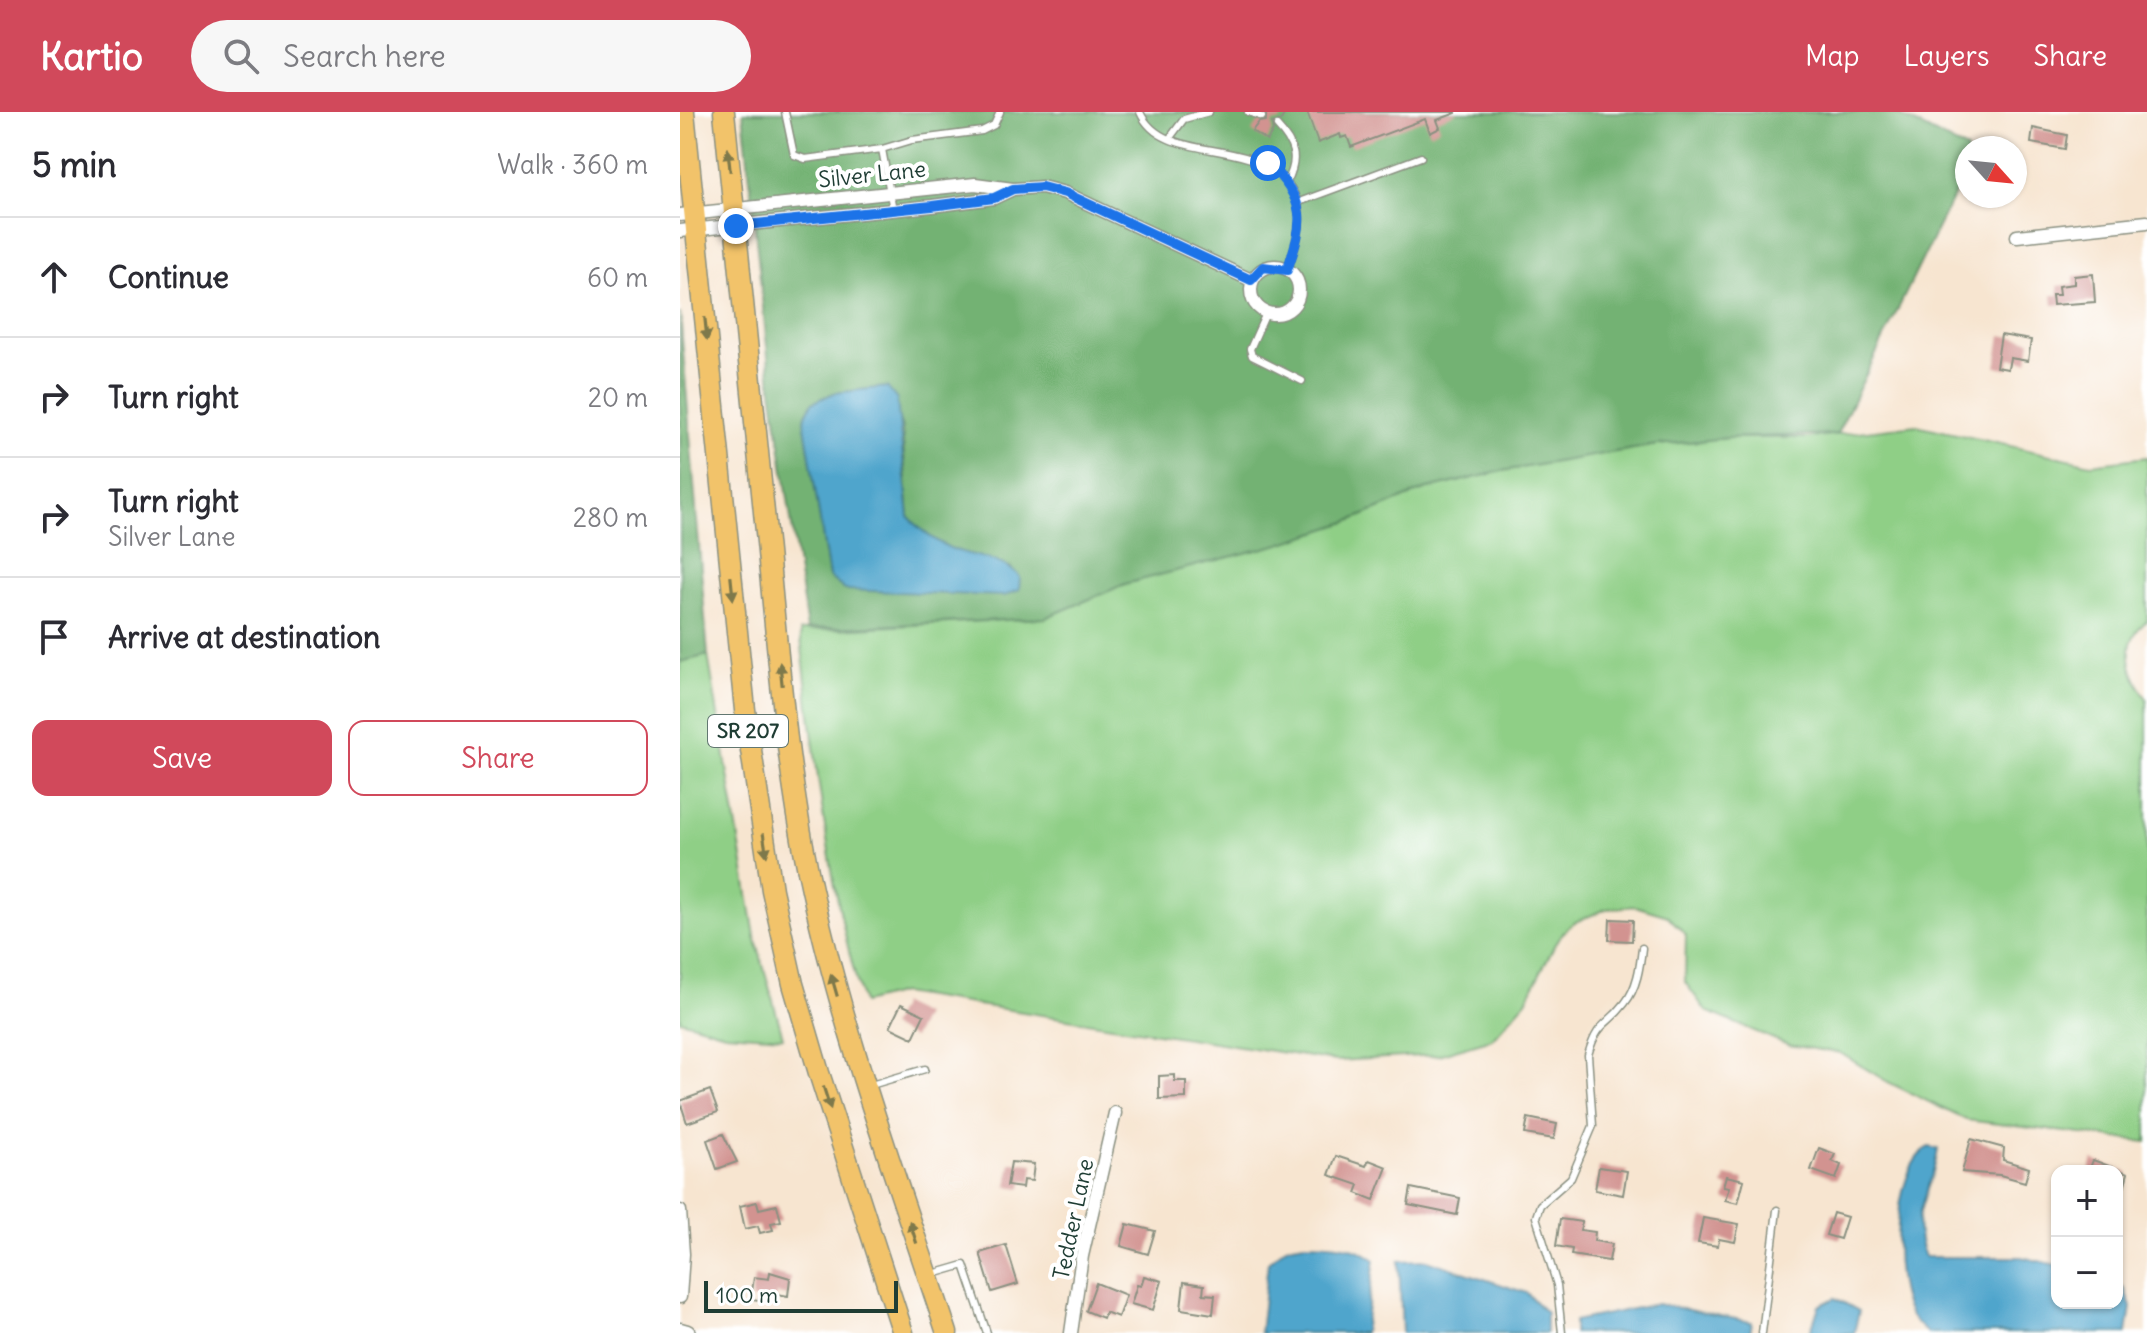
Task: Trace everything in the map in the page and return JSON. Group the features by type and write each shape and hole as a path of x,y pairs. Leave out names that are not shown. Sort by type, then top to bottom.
{"highway":[{"name":"SR 207","path":"684,112 687,221 745,710 772,890 793,984 819,1073 903,1333"},
{"name":"SR 207","path":"724,112 794,789 829,965 865,1086 947,1333"}],"street":[{"name":"Silver Lane","path":"735,217 890,193 975,184 1013,189 1042,187 1065,193 1251,280"},
{"name":"Silver Lane","path":"735,217 893,210 994,198 1013,189"},
{"path":"687,221 735,217"},
{"path":"2017,236 2147,222"},
{"path":"1263,267 1287,270 1297,278 1301,289 1300,301 1282,313 1267,311 1251,295 1251,280 1263,267"},
{"name":"Tedder Lane","path":"1071,1333 1082,1256 1115,1113"},
{"path":"680,1211 683,1254 680,1297"},
{"path":"680,1331 687,1333"}],"lane":[{"path":"785,112 794,155 805,159 982,131 994,125 1000,112"},
{"path":"1140,112 1156,132 1178,144 1244,154 1268,163 1287,182 1299,202 1300,232 1287,270"},
{"path":"1169,139 1184,119 1209,112"},
{"path":"1248,112 1262,117"},
{"path":"1277,126 1296,153 1295,167 1287,182"},
{"path":"882,149 893,210"},
{"path":"1299,202 1421,157"},
{"path":"1267,311 1250,349 1252,356 1302,381"},
{"path":"1562,1333 1557,1285 1536,1217 1540,1205 1561,1188 1581,1161 1593,1126 1588,1055 1591,1044 1598,1028 1629,997 1640,967 1642,948"},
{"path":"865,1086 925,1069"},
{"path":"1762,1333 1777,1210"},
{"path":"928,1275 964,1265 987,1333"}],"green space":[{"path":"743,112 1893,112 1955,144 1955,193 1837,434 1728,438 1657,445 1502,471 1424,490 1350,521 1280,544 1125,584 1045,618 807,629 770,376","holes":["886,387 902,428 909,517 922,532 949,548 1012,568 829,577 804,419 812,403 834,393"]},
{"path":"680,313 708,655 680,662"},
{"path":"1916,425 2091,464 2147,457 2147,621 2133,639 2130,659 2147,699 2147,1142 1966,1120 1888,1082 1840,1053 1788,1045 1706,1011 1685,982 1686,935 1668,916 1635,906 1606,909 1573,923 1558,938 1526,1001 1492,1039 1438,1055 1336,1061 901,993 863,1003 831,865 800,631 1045,618 1125,584 1350,521 1424,490 1502,471 1657,445 1728,438 1808,438"},
{"path":"708,655 755,936 783,1037 725,1033 680,1020 680,662"}],"water":[{"path":"887,387 897,400 909,517 944,545 996,562 1013,571 1020,577 1019,590 1004,596 845,590 829,577 804,419 812,403 834,393"},
{"path":"1929,1147 1938,1149 1919,1214 1918,1227 1925,1257 2021,1257 2051,1264 2051,1309 2123,1309 2123,1288 2131,1307 2127,1333 1927,1333 1910,1315 1904,1299 1897,1253 1901,1201 1907,1177 1916,1159"},
{"path":"1304,1243 1350,1248 1375,1260 1364,1333 1260,1333 1268,1262 1287,1246"},
{"path":"1427,1260 1527,1293 1546,1313 1546,1333 1402,1333 1399,1261"},
{"path":"1835,1298 1859,1311 1854,1333 1810,1333 1819,1306"},
{"path":"1657,1304 1752,1322 1750,1333 1574,1333 1574,1321"}],"building":[{"path":"1266,112 1286,112 1280,121 1272,123 1273,131 1267,141 1252,131 1259,122 1266,121"},
{"path":"1307,112 1456,113 1437,120 1440,128 1430,133 1425,119 1351,147 1347,136 1341,138 1340,134 1318,143"},
{"path":"2033,128 2067,135 2065,149 2031,143"},
{"path":"2093,274 2095,302 2053,305 2052,295 2059,295 2058,286 2074,284 2074,276"},
{"path":"2001,335 2031,340 2028,361 2010,358 2008,369 1996,367"},
{"path":"1610,919 1633,920 1632,941 1609,940"},
{"path":"901,1004 924,1015 913,1038 890,1027"},
{"path":"1175,1075 1175,1081 1186,1081 1186,1098 1159,1099 1159,1076"},
{"path":"710,1090 718,1112 687,1123 680,1101"},
{"path":"1528,1118 1557,1124 1554,1139 1525,1134"},
{"path":"723,1134 737,1162 717,1169 707,1140"},
{"path":"1971,1139 2004,1148 2003,1160 2029,1168 2025,1182 2000,1175 1962,1172"},
{"path":"1819,1148 1835,1154 1832,1161 1841,1165 1836,1179 1811,1170"},
{"path":"1336,1156 1366,1166 1369,1160 1387,1167 1374,1200 1356,1193 1359,1185 1329,1175"},
{"path":"1011,1162 1034,1164 1032,1181 1023,1180 1022,1188 1007,1186"},
{"path":"1599,1167 1627,1171 1623,1195 1595,1190"},
{"path":"2123,1171 2128,1173 2123,1191"},
{"path":"1726,1176 1744,1180 1738,1203 1725,1200 1729,1187 1723,1186"},
{"path":"1411,1188 1460,1198 1457,1215 1408,1205"},
{"path":"757,1202 759,1209 777,1205 781,1221 771,1223 773,1230 760,1233 758,1226 745,1229 740,1206"},
{"path":"1833,1213 1847,1217 1840,1239 1826,1235"},
{"path":"1703,1218 1739,1224 1735,1242 1719,1239 1718,1246 1698,1243"},
{"path":"1560,1219 1582,1222 1580,1230 1595,1232 1594,1241 1612,1244 1609,1261 1571,1255 1572,1249 1556,1246"},
{"path":"1127,1224 1155,1231 1148,1254 1121,1246"},
{"path":"1006,1245 1018,1284 992,1292 980,1253"},
{"path":"770,1272 790,1278 788,1296 777,1294 776,1302 751,1299 754,1277 769,1279"},
{"path":"1144,1276 1162,1281 1153,1310 1131,1304 1137,1285 1141,1286"},
{"path":"1184,1282 1204,1285 1203,1294 1215,1295 1213,1314 1181,1309"},
{"path":"1096,1283 1126,1295 1118,1317 1105,1312 1103,1318 1086,1311"}],"route":[{"path":"736,226 932,206 994,198 1013,189 1042,187 1065,193 1251,280 1263,267 1275,266 1287,270 1300,232 1299,202 1287,182 1268,163"}]}
